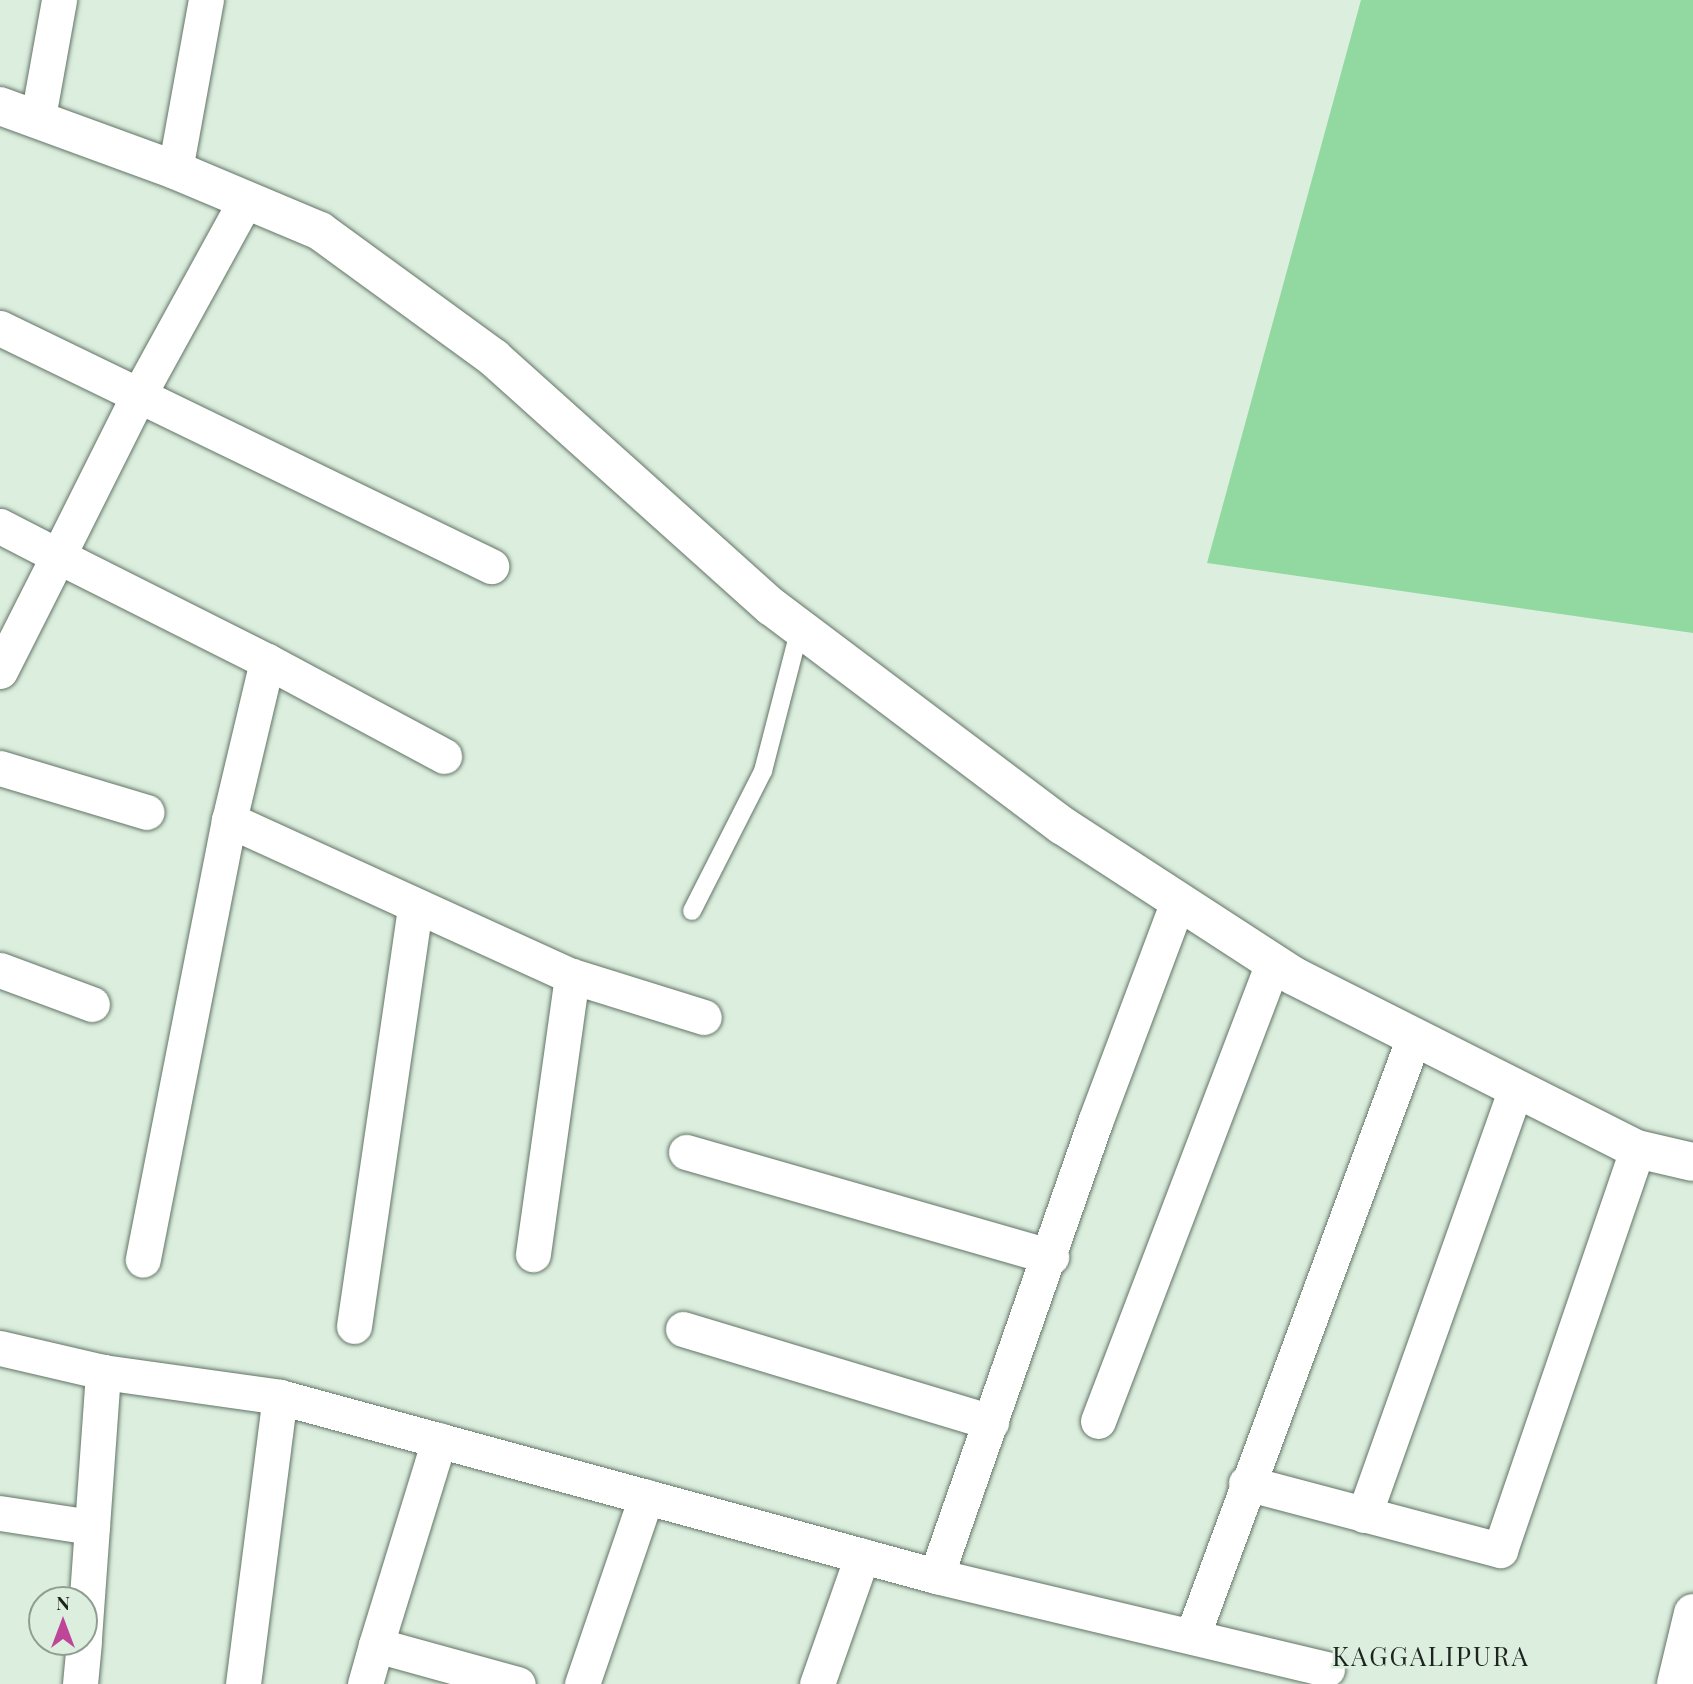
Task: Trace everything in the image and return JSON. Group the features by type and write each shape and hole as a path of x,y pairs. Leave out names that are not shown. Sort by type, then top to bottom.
{"main road":[{"path":"0,106 38,117 175,170 320,231 494,358 800,628 1063,826 1273,963 1637,1149 1693,1162"},
{"path":"1676,1684 1693,1613"}],"street":[{"path":"38,117 59,0"},
{"path":"175,170 206,0"},
{"path":"0,671 138,396 245,201"},
{"path":"0,328 491,566"},
{"path":"0,526 267,661 444,756"},
{"path":"143,1260 229,820 267,661"},
{"path":"0,768 147,812"},
{"path":"229,820 415,908 572,976 704,1017"},
{"path":"936,1576 1051,1257 1095,1122 1178,901"},
{"path":"354,1326 415,908"},
{"path":"1098,1421 1273,963"},
{"path":"0,970 92,1003"},
{"path":"533,1254 572,976"},
{"path":"1192,1634 1414,1037"},
{"path":"1364,1515 1516,1088"},
{"path":"1246,1483 1500,1550 1637,1149"},
{"path":"686,1152 1051,1257"},
{"path":"683,1329 991,1422"},
{"path":"0,1348 103,1372 280,1397 936,1576 1192,1634 1327,1669"},
{"path":"88,1586 103,1372"},
{"path":"243,1684 280,1397"},
{"path":"365,1684 439,1440"},
{"path":"582,1684 646,1497"},
{"path":"0,1513 92,1527"},
{"path":"817,1684 862,1556"},
{"path":"376,1645 518,1684"},
{"path":"80,1684 83,1656"}],"lane":[{"path":"692,911 763,771 800,628"}],"green space":[{"path":"1361,0 1693,0 1693,633 1207,563"}],"district":[{"name":"KAGGALIPURA","path":"1431,1656"}]}
